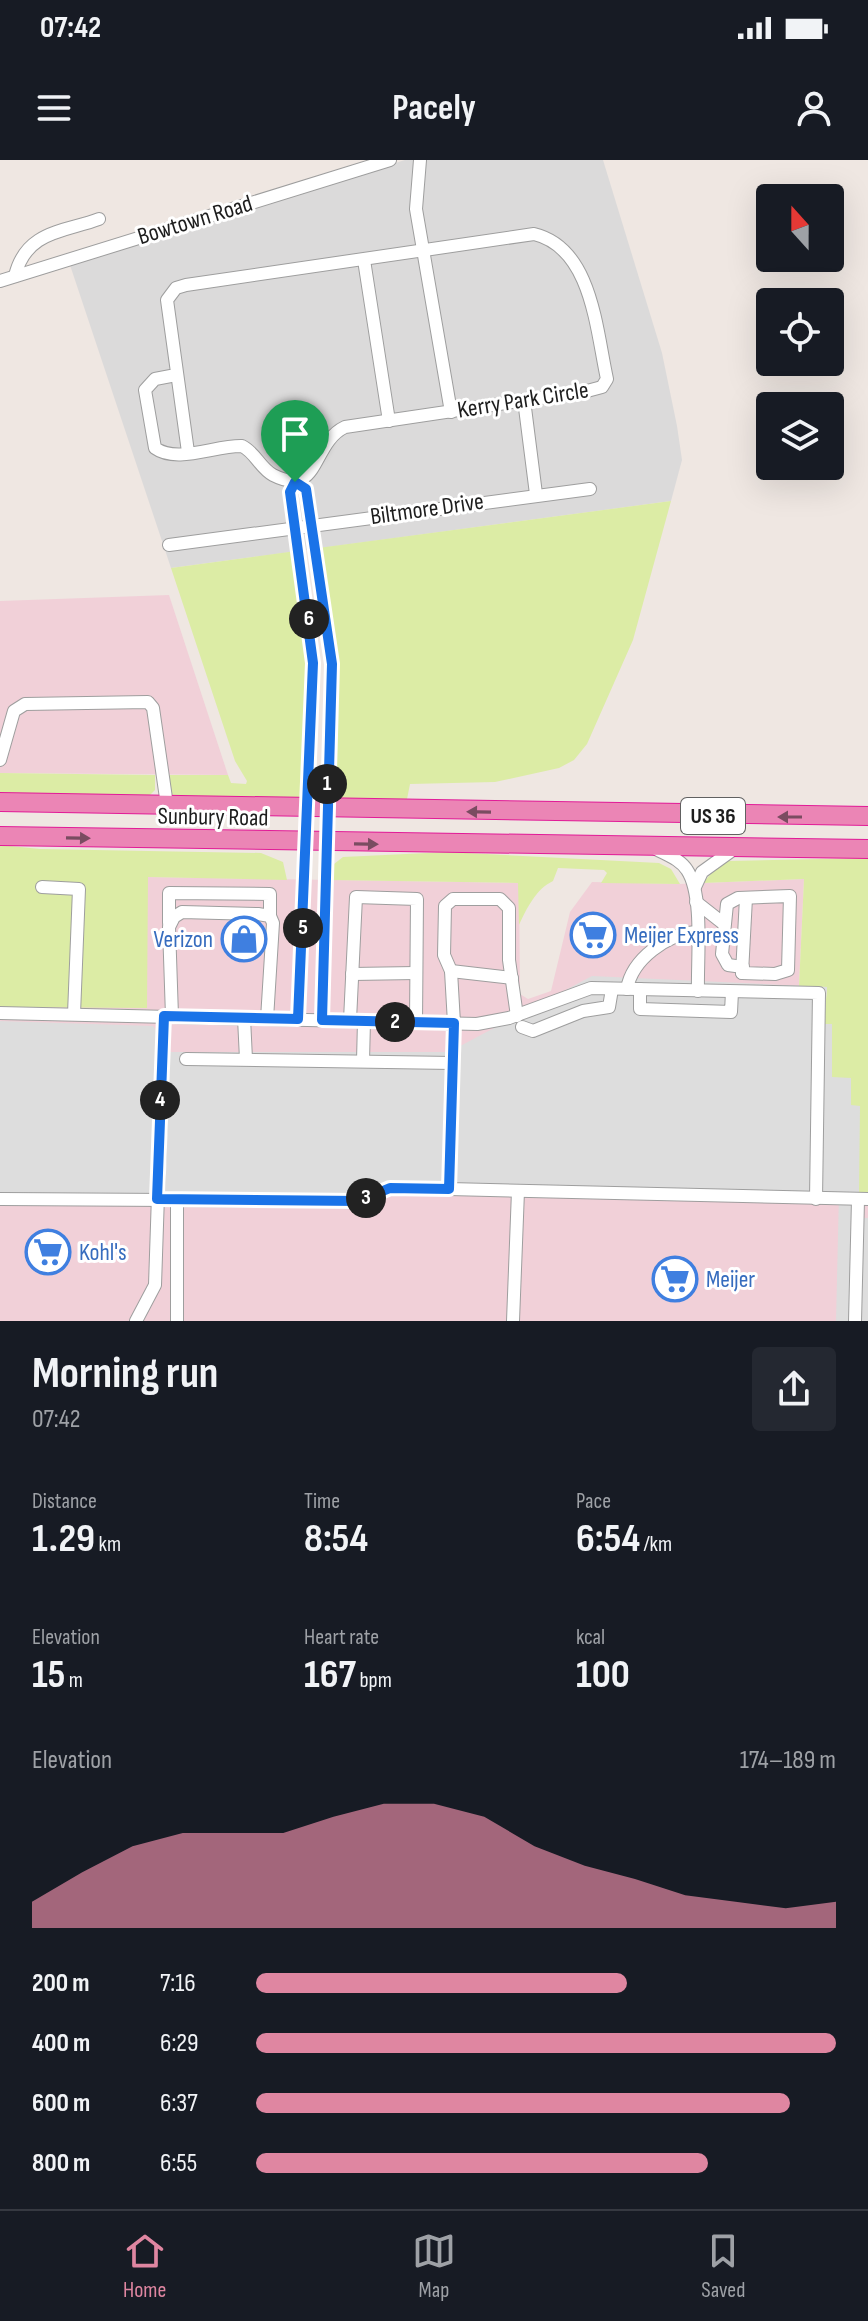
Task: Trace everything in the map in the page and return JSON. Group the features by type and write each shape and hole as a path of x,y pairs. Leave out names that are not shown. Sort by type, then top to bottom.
{"highway":[{"name":"Sunbury Road","path":"0,802 557,814 868,816"},
{"name":"Sunbury Road","path":"0,836 654,848"},
{"name":"US 36","path":"654,848 868,849"}],"street":[{"name":"Bowtown Road","path":"0,281 390,160"},
{"path":"420,160 416,209 451,412"},
{"path":"15,276 31,248 53,230 99,219"},
{"name":"Kerry Park Circle","path":"188,452 167,300 176,288 534,234 566,248 578,268 591,308 607,379 602,387 345,427 333,433 312,470 303,480 295,482"},
{"path":"364,260 389,421"},
{"path":"176,375 155,379 145,390 151,440 155,448 167,455 242,446 264,469 306,489 332,664 326,809 316,844 298,1019"},
{"path":"524,400 536,494"},
{"path":"295,482 290,492 313,663 307,808 316,844 322,1020"},
{"name":"Biltmore Drive","path":"169,545 590,489"},
{"path":"0,760 14,711 25,704 148,702 153,708 167,805"},
{"path":"654,848 677,860 695,887"},
{"path":"698,991 695,887 702,872 734,849"},
{"path":"42,887 79,889 74,1014"},
{"path":"136,1321 155,1285 168,1016 169,893 270,894 273,923 267,1019"},
{"path":"790,896 789,952 769,974 743,970 728,965 724,960 727,904 746,898 790,896"},
{"path":"350,1020 356,897 417,899 416,1022"},
{"path":"696,932 682,933 663,942 630,975 640,1009 731,1012 743,970 746,898"},
{"path":"449,1189 454,1023 451,971 444,955 445,906 453,899 500,899 509,908 512,978 519,1022 533,1031 583,1011 609,1007 612,989"},
{"path":"696,902 724,924"},
{"path":"169,927 174,917 182,912 270,916"},
{"path":"451,971 512,978"},
{"path":"352,974 416,973"},
{"path":"0,1013 477,1024 519,1022 591,988 819,993 816,1199"},
{"path":"244,1018 246,1059"},
{"path":"363,1061 364,1021"},
{"path":"186,1059 453,1063"},
{"path":"0,1199 359,1201 390,1188 863,1199 855,1321"},
{"path":"513,1321 518,1191"},
{"path":"177,1199 177,1321"}],"shaded area":[{"path":"405,160 603,160 662,353 677,426 682,460 671,501 171,568 70,265"},
{"path":"169,595 228,775 0,773 0,601"},
{"path":"148,877 519,883 520,994 528,999 551,991 570,912 592,882 680,884 804,879 799,986 868,1196 868,1321 0,1321 0,1007"},
{"path":"592,976 827,987 824,1024 832,1024 832,1077 851,1078 851,1105 860,1106 859,1196 862,1218 868,1218 868,1321 836,1321 839,1193 382,1186 360,1197 0,1193 0,1021 153,1026 171,1052 449,1052"}],"green space":[{"path":"671,501 633,640 587,744 574,760 559,768 495,782 410,784 406,804 330,802 335,671 318,548"},
{"path":"296,551 308,635 305,802 178,799 172,794 165,775 228,775 231,783 246,784 247,781 235,761 171,568"},
{"path":"0,773 155,775 155,790 147,798 0,793"},
{"path":"0,845 40,849 261,853 283,862 287,880 148,877 147,1008 0,1007"},
{"path":"448,852 659,863 671,869 680,884 601,883 607,873 604,870 558,868 553,881 537,894 519,925 518,883 329,880 334,864 343,857"},
{"path":"868,858 868,1196 859,1196 851,1105 832,1077 832,1025 824,1024 827,987 799,986 804,879 703,883 719,864 729,861"}],"place":[{"name":"Meijer Express","path":"593,935"},
{"name":"Verizon","path":"244,939"},
{"name":"Kohl's","path":"48,1252"},
{"name":"Meijer","path":"675,1279"}],"route":[{"path":"295,482 306,489 332,664 322,1020 454,1023 449,1189 390,1188 359,1201 157,1199 164,1016 298,1019 313,663 290,492 295,482"}]}
